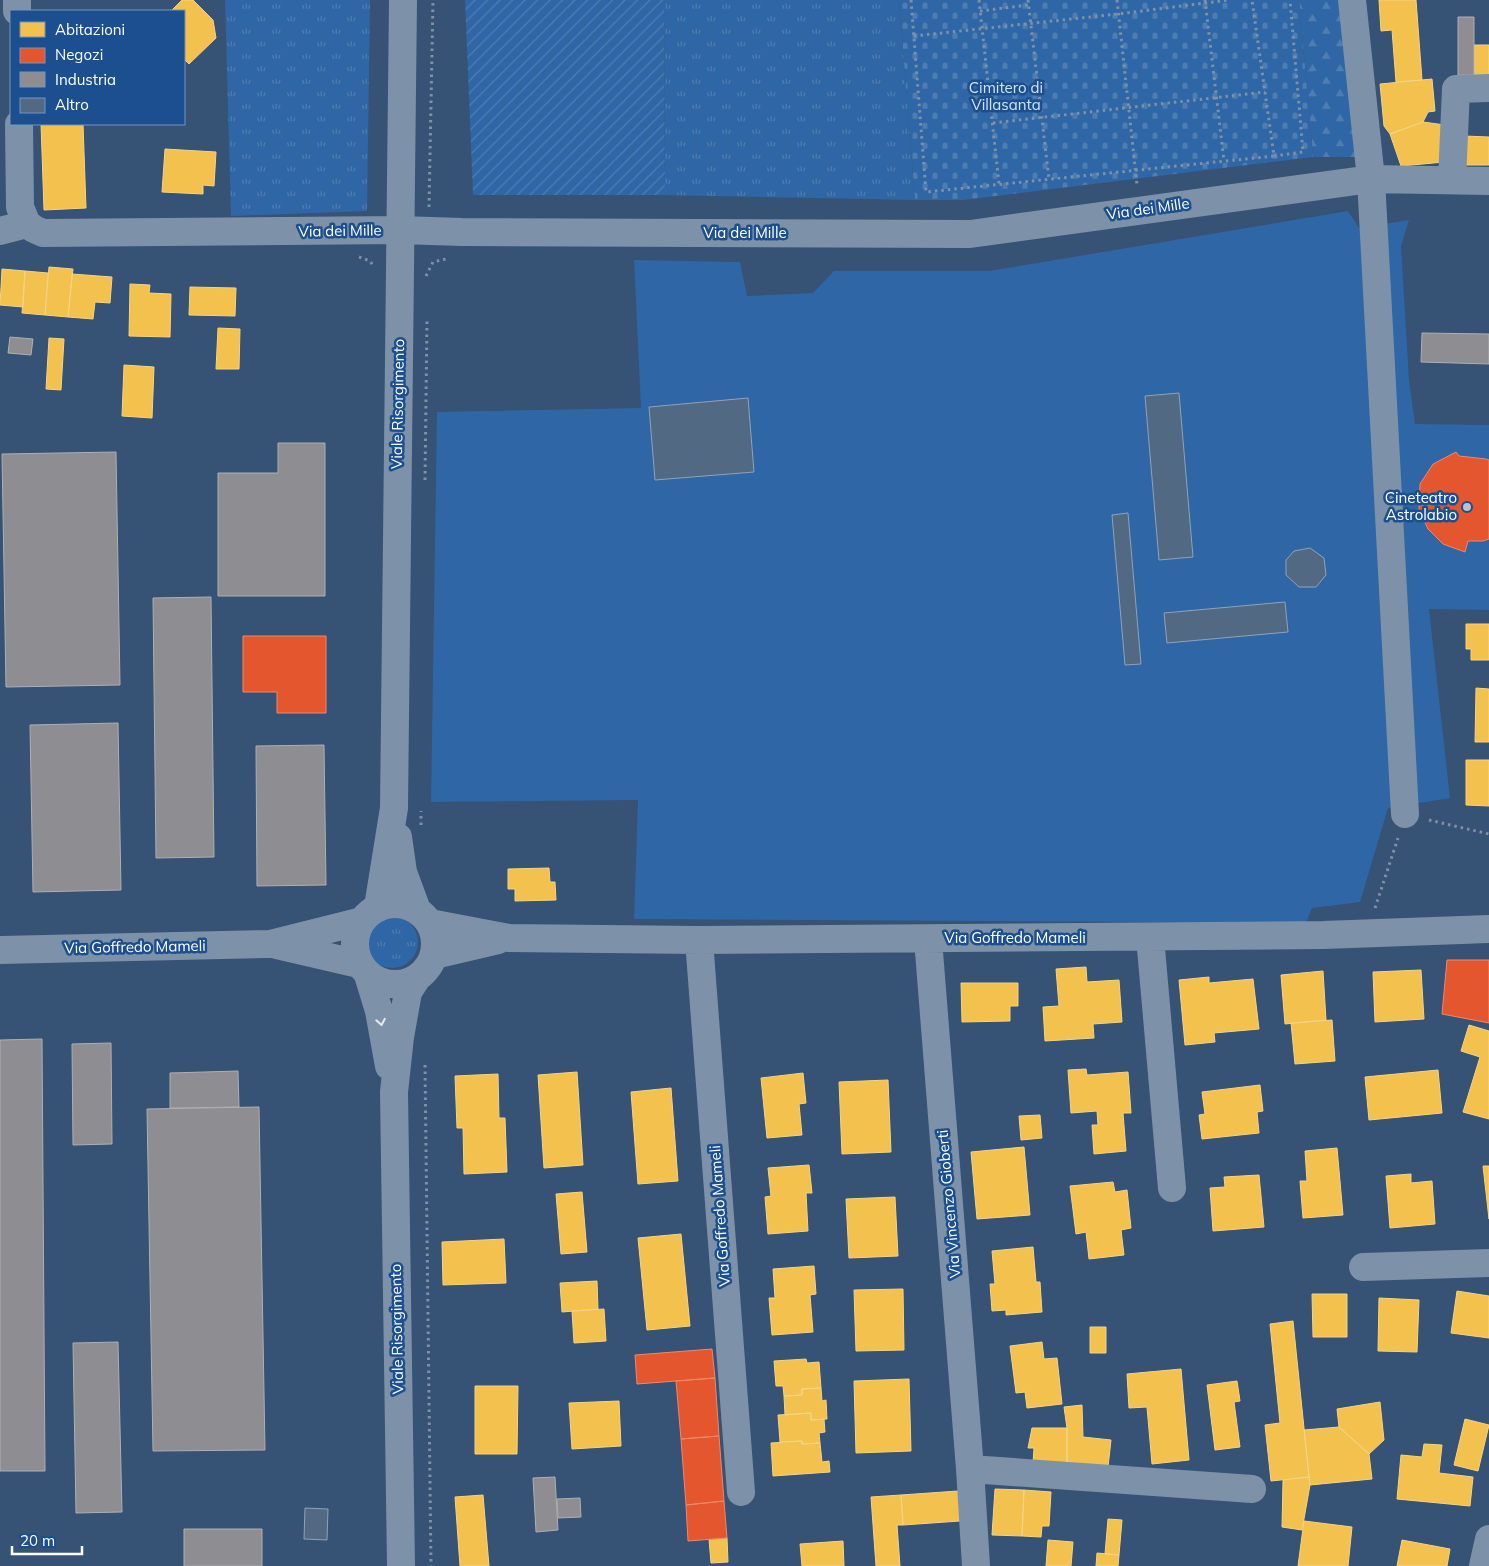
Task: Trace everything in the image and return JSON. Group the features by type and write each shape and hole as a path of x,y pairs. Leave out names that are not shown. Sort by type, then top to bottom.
{"street":[{"name":"Viale Risorgimento","path":"403,0 394,808 403,872 423,917"},
{"path":"1352,0 1371,179 1405,814"},
{"path":"1452,180 1456,89 1489,88"},
{"path":"0,231 27,224 20,207 19,125"},
{"name":"Via dei Mille","path":"27,224 34,230 43,233 400,230 462,232 970,234 1371,179 1489,181"},
{"name":"Viale Risorgimento","path":"370,914 394,808"},
{"path":"397,904 423,917 436,941 434,955 427,969 417,978 394,985 377,980 364,969 356,954 355,940 356,933 370,914 397,904"},
{"name":"Via Goffredo Mameli","path":"0,950 270,944 370,914"},
{"name":"Via Goffredo Mameli","path":"423,917 509,938 699,940 1150,937 1323,935 1489,929"},
{"path":"1150,937 1172,1188"},
{"name":"Via Goffredo Mameli","path":"434,955 509,938"},
{"name":"Via Vincenzo Gioberti","path":"928,939 976,1566"},
{"name":"Via Goffredo Mameli","path":"699,940 741,1492"},
{"name":"Via Goffredo Mameli","path":"270,944 364,969"},
{"name":"Viale Risorgimento","path":"364,969 379,1011 394,1092"},
{"name":"Viale Risorgimento","path":"401,1566 394,1092 400,1037 408,992 417,978"},
{"path":"1363,1267 1489,1263"},
{"path":"970,1469 1252,1489"},
{"path":"1483,1566 1489,1540"}],"path":[{"path":"433,0 429,207 434,212"},
{"path":"911,0 926,192 1303,152 1290,0"},
{"path":"979,0 1000,184"},
{"path":"1028,0 1049,179"},
{"path":"1117,0 1140,210"},
{"path":"914,36 1229,0"},
{"path":"1252,0 1274,156"},
{"path":"1205,2 1224,161"},
{"path":"980,11 1028,5"},
{"path":"993,123 1265,92"},
{"path":"349,230 349,253 370,261 377,273"},
{"path":"426,283 425,277 433,262 461,255 462,232"},
{"path":"425,484 427,316"},
{"path":"421,807 421,827"},
{"path":"1374,911 1405,814 1489,834"},
{"path":"424,1064 431,1566"}],"green space":[{"path":"225,0 370,0 367,211 231,216"},
{"path":"465,0 664,0 665,195 473,195"},
{"path":"664,0 899,0 915,200 665,195"},
{"name":"Cimitero di Villasanta","path":"899,0 1299,0 1313,157 963,200 915,200"},
{"path":"1299,0 1341,0 1360,157 1313,157"},
{"path":"1348,211 1359,228 1409,220 1401,246 1409,380 1415,424 1489,425 1489,610 1429,609 1450,798 1388,808 1360,902 1312,908 1306,923 634,919 638,800 431,802 437,412 641,408 634,260 740,262 747,296 813,293 834,271 989,271"},
{"path":"392,916 402,918 410,924 416,932 418,942 416,952 410,960 402,966 392,968 382,966 374,960 368,952 366,942 368,932 374,924 382,918"}],"building: Abitazioni":[{"path":"182,0 193,0 213,20 216,38 189,64 185,60 185,10 172,10"},
{"path":"1379,0 1416,0 1422,80 1396,82 1392,30 1381,31"},
{"path":"1474,45 1489,45 1489,75 1474,75"},
{"path":"1432,79 1435,111 1428,112 1423,122 1390,134 1384,126 1380,84"},
{"path":"1423,122 1445,125 1444,162 1401,166 1390,134"},
{"path":"41,125 83,125 86,208 44,210"},
{"path":"1464,136 1489,137 1489,165 1464,165"},
{"path":"165,149 216,152 214,186 203,185 203,194 162,192"},
{"path":"49,267 73,269 68,317 45,315"},
{"path":"2,269 25,271 23,307 0,305"},
{"path":"25,271 48,273 45,315 22,313"},
{"path":"72,274 112,277 110,303 95,302 93,319 68,317"},
{"path":"130,284 150,285 149,293 171,294 170,337 129,336"},
{"path":"190,287 236,288 235,316 189,315"},
{"path":"218,328 240,329 239,369 216,369"},
{"path":"49,338 64,339 61,390 46,389"},
{"path":"124,365 154,367 152,418 122,416"},
{"path":"1466,624 1489,624 1489,660 1471,660 1471,649 1466,649"},
{"path":"1476,688 1489,689 1489,742 1475,742"},
{"path":"1466,760 1489,760 1489,806 1466,805"},
{"path":"549,868 550,882 555,882 556,900 515,901 515,889 508,889 508,869"},
{"path":"1086,967 1087,982 1119,980 1122,1022 1093,1024 1094,1038 1045,1041 1043,1007 1059,1006 1056,969"},
{"path":"1421,970 1424,1019 1375,1022 1373,972"},
{"path":"1323,971 1326,1020 1285,1024 1281,975"},
{"path":"1209,977 1209,983 1253,979 1259,1029 1214,1033 1215,1042 1185,1045 1179,980"},
{"path":"961,983 1018,983 1018,1006 1010,1006 1010,1021 962,1022"},
{"path":"1332,1020 1335,1061 1295,1064 1291,1023"},
{"path":"1469,1025 1489,1031 1489,1119 1463,1112 1480,1057 1461,1051"},
{"path":"1086,1069 1087,1075 1128,1072 1131,1113 1123,1113 1126,1151 1094,1154 1092,1125 1098,1125 1097,1111 1071,1113 1068,1070"},
{"path":"1438,1070 1442,1113 1369,1120 1365,1077"},
{"path":"577,1072 583,1165 544,1168 538,1075"},
{"path":"803,1073 806,1103 799,1104 802,1135 767,1138 761,1078"},
{"path":"498,1074 499,1118 505,1118 507,1172 464,1174 463,1128 457,1128 455,1076"},
{"path":"888,1080 891,1152 842,1154 839,1082"},
{"path":"1260,1085 1263,1111 1257,1112 1259,1133 1202,1139 1199,1115 1205,1114 1202,1092"},
{"path":"671,1088 678,1181 638,1184 631,1092"},
{"path":"1040,1115 1042,1138 1021,1140 1019,1116"},
{"path":"1024,1147 1030,1215 977,1219 971,1152"},
{"path":"1337,1148 1343,1215 1303,1218 1300,1181 1307,1181 1305,1151"},
{"path":"809,1165 812,1193 806,1193 808,1231 768,1234 765,1197 771,1196 768,1168"},
{"path":"1483,1166 1489,1166 1489,1219"},
{"path":"1411,1174 1411,1183 1432,1181 1435,1224 1390,1228 1386,1176"},
{"path":"1259,1175 1264,1227 1213,1231 1210,1188 1225,1187 1224,1177"},
{"path":"1113,1182 1115,1192 1127,1190 1131,1228 1121,1230 1124,1255 1089,1259 1086,1232 1076,1234 1070,1186"},
{"path":"582,1192 587,1252 561,1254 556,1194"},
{"path":"895,1197 898,1256 849,1258 846,1199"},
{"path":"681,1234 690,1326 647,1330 638,1238"},
{"path":"504,1239 506,1283 443,1285 442,1242"},
{"path":"1033,1247 1036,1282 1040,1282 1042,1312 1006,1315 1006,1310 992,1311 990,1284 995,1284 992,1251"},
{"path":"814,1266 816,1294 810,1295 813,1332 772,1335 769,1298 775,1298 773,1269"},
{"path":"597,1281 598,1309 562,1312 560,1283"},
{"path":"903,1289 904,1350 856,1351 854,1290"},
{"path":"1457,1291 1489,1296 1489,1338 1451,1333"},
{"path":"1312,1294 1347,1294 1347,1337 1313,1337"},
{"path":"1379,1298 1419,1300 1417,1352 1378,1351"},
{"path":"604,1309 606,1341 574,1343 572,1311"},
{"path":"1293,1321 1309,1477 1271,1481 1265,1425 1280,1423 1270,1324"},
{"path":"1090,1327 1106,1327 1106,1353 1090,1353"},
{"path":"1042,1342 1044,1359 1057,1358 1062,1404 1027,1408 1025,1392 1016,1393 1010,1346"},
{"path":"806,1359 807,1363 819,1362 821,1388 802,1389 802,1395 784,1396 783,1386 776,1386 774,1361"},
{"path":"1181,1369 1189,1460 1152,1464 1147,1407 1129,1408 1127,1374"},
{"path":"909,1379 911,1451 856,1453 854,1381"},
{"path":"1237,1381 1240,1401 1234,1402 1240,1447 1215,1450 1207,1385"},
{"path":"475,1386 518,1386 517,1454 475,1454"},
{"path":"821,1388 822,1401 826,1400 827,1419 811,1420 811,1413 785,1415 784,1396 802,1395 802,1389"},
{"path":"619,1401 621,1446 572,1449 569,1403"},
{"path":"1380,1402 1384,1440 1369,1454 1339,1427 1337,1409"},
{"path":"1082,1405 1083,1437 1111,1440 1108,1467 1067,1462 1067,1428 1064,1407"},
{"path":"811,1413 811,1420 824,1419 825,1432 819,1433 820,1443 802,1444 802,1441 780,1442 778,1415"},
{"path":"1465,1419 1489,1425 1478,1471 1454,1465"},
{"path":"1339,1427 1369,1454 1372,1479 1310,1485 1304,1430"},
{"path":"1032,1428 1067,1428 1067,1465 1033,1463 1034,1448 1028,1448"},
{"path":"802,1441 802,1444 820,1443 822,1462 829,1461 830,1472 773,1476 771,1443"},
{"path":"1424,1444 1442,1445 1439,1473 1473,1477 1470,1506 1397,1499 1401,1455 1422,1457"},
{"path":"1309,1477 1310,1485 1302,1530 1282,1527 1283,1480"},
{"path":"995,1489 1024,1490 1022,1536 992,1535"},
{"path":"1024,1490 1051,1492 1049,1526 1042,1526 1041,1537 1022,1536"},
{"path":"958,1491 960,1521 903,1525 901,1495"},
{"path":"483,1495 489,1566 460,1566 455,1497"},
{"path":"901,1495 903,1525 897,1525 900,1566 876,1566 871,1497"},
{"path":"1108,1519 1122,1520 1119,1555 1105,1554"},
{"path":"1304,1521 1352,1527 1348,1566 1298,1566"},
{"path":"727,1538 728,1562 711,1563 709,1539"},
{"path":"1048,1540 1073,1542 1071,1566 1046,1566"},
{"path":"1402,1540 1450,1549 1447,1566 1397,1566"},
{"path":"843,1541 844,1566 802,1566 800,1544"},
{"path":"1097,1553 1119,1555 1118,1566 1096,1566"}],"building: Negozi":[{"path":"1456,452 1459,456 1489,460 1489,539 1468,541 1465,552 1443,544 1428,529 1419,510 1420,484 1433,464"},
{"path":"243,636 326,636 326,713 277,713 277,692 243,692"},
{"path":"1447,960 1489,960 1489,1023 1442,1014"},
{"path":"712,1349 715,1378 637,1384 635,1355"},
{"path":"715,1378 719,1436 681,1439 676,1381"},
{"path":"719,1436 724,1501 686,1505 681,1439"},
{"path":"724,1501 727,1538 688,1541 686,1505"}],"building: Industria":[{"path":"1458,17 1474,17 1474,75 1458,75"},
{"path":"1422,333 1489,334 1489,364 1421,362"},
{"path":"10,337 33,339 31,355 8,353"},
{"path":"278,443 325,443 325,596 218,596 218,473 278,473"},
{"path":"116,452 120,685 6,687 2,454"},
{"path":"211,597 214,857 156,858 153,598"},
{"path":"118,723 121,890 33,892 30,725"},
{"path":"324,745 326,885 257,886 256,746"},
{"path":"42,1039 45,1471 0,1471 0,1040"},
{"path":"111,1043 112,1144 73,1145 72,1044"},
{"path":"238,1071 239,1107 170,1108 170,1073"},
{"path":"259,1107 265,1450 153,1451 147,1109"},
{"path":"118,1342 122,1512 76,1513 73,1343"},
{"path":"555,1477 558,1530 536,1532 533,1478"},
{"path":"580,1498 581,1517 558,1518 557,1499"},
{"path":"184,1529 262,1529 262,1566 184,1566"}],"building: Altro":[{"path":"1179,393 1193,557 1159,560 1145,396"},
{"path":"748,398 754,472 655,480 649,407"},
{"path":"1128,513 1141,664 1125,665 1112,515"},
{"path":"1310,548 1324,558 1326,575 1316,587 1299,587 1286,575 1286,560 1294,551"},
{"path":"1285,602 1288,632 1167,643 1164,613"},
{"path":"305,1508 328,1509 327,1540 304,1539"}],"place":[{"name":"Cineteatro Astrolabio","path":"1467,507"}]}
